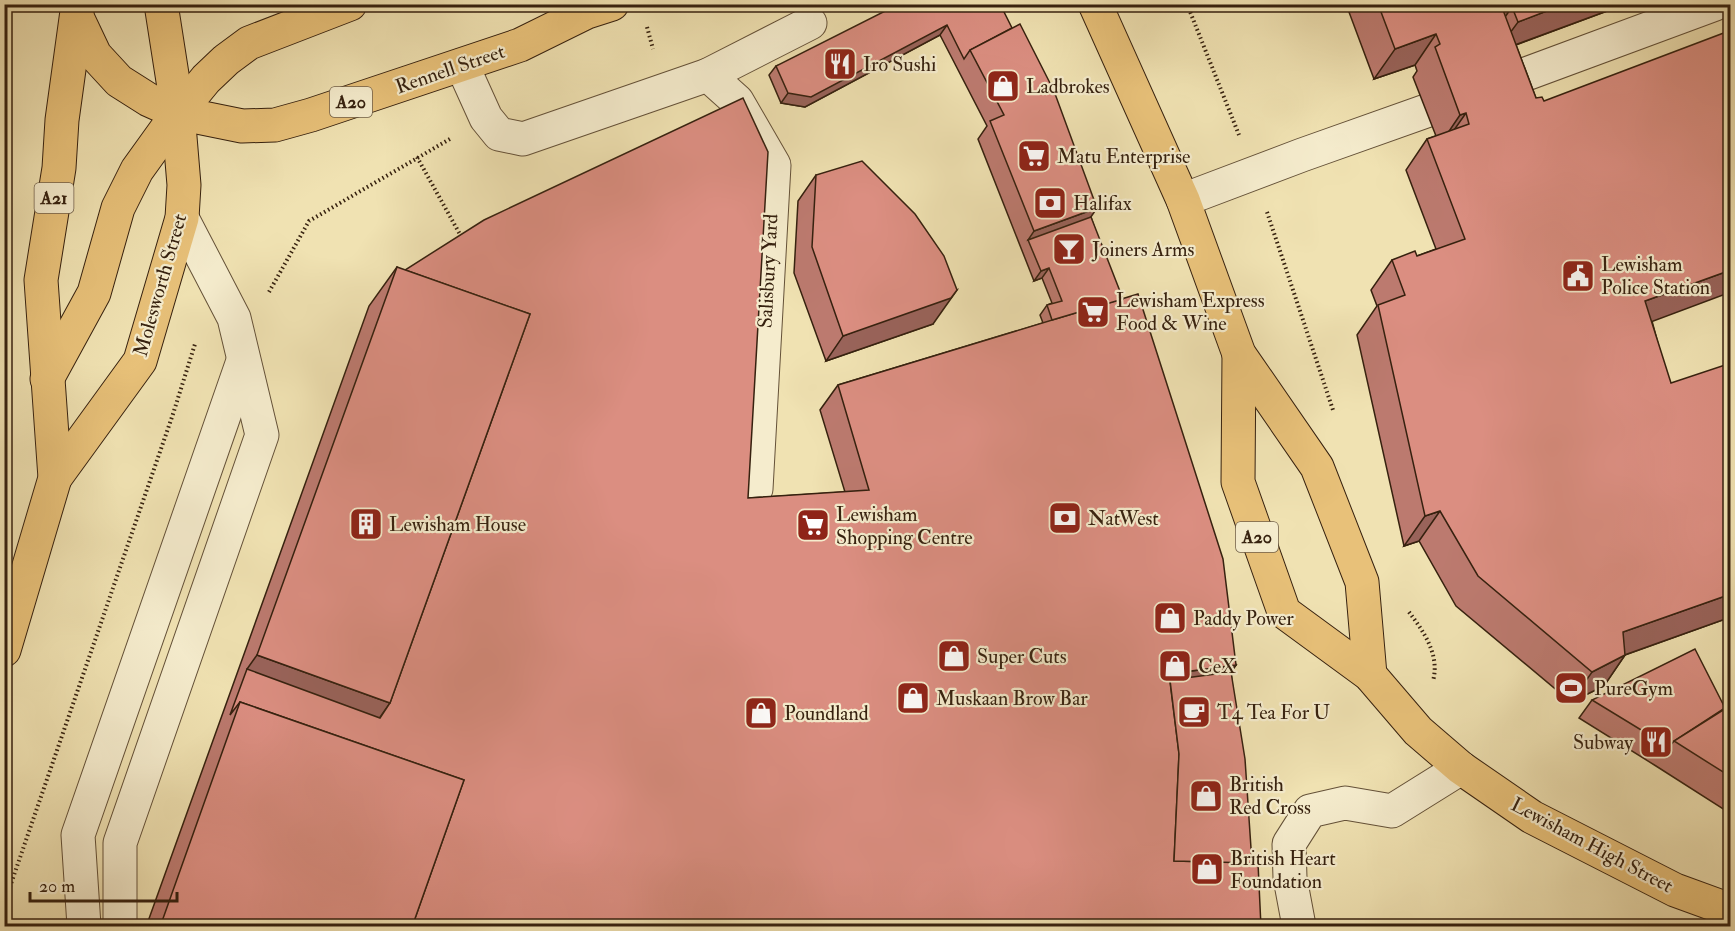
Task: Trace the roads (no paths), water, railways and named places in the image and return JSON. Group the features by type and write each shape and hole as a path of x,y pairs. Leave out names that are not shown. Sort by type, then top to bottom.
{"highway":[{"name":"A21","path":"161,4 178,113"},
{"name":"Rennell Street","path":"77,11 95,55 119,81 149,100 178,113 242,126 274,125 311,116 520,45 587,12 612,4"},
{"name":"Lewisham High Street","path":"1095,4 1183,200 1239,354 1317,467 1362,582 1370,675"},
{"path":"47,379 94,293 118,208 137,170 178,113 226,60 249,43 337,6"},
{"name":"Molesworth Street","path":"55,477 41,280 59,168 62,120 77,11"},
{"name":"Molesworth Street","path":"4,650 55,477 140,361 182,218 184,185 178,113"},
{"name":"Lewisham High Street","path":"1239,354 1238,482 1284,612 1370,675 1418,731 1461,768 1532,818 1675,890 1731,910"}],"street":[{"path":"1499,84 1715,4"},
{"path":"1726,4 1731,15"},
{"path":"462,65 486,118 499,134 523,139 708,75 810,23"},
{"name":"Salisbury Yard","path":"708,75 737,101 774,165 756,489"},
{"path":"1183,200 1426,111"},
{"path":"120,927 120,843 262,435 234,318 182,218"},
{"path":"84,927 78,835 243,361"},
{"path":"1299,927 1290,878 1289,844 1310,811 1345,803 1392,811 1461,768"}],"place":[{"name":"Iro Sushi","path":"840,64"},
{"name":"Ladbrokes","path":"1003,86"},
{"name":"Matu Enterprise","path":"1034,156"},
{"name":"Halifax","path":"1050,203"},
{"name":"Joiners Arms","path":"1069,249"},
{"name":"Lewisham Police Station","path":"1578,276"},
{"name":"Lewisham Express Food & Wine","path":"1093,312"},
{"name":"NatWest","path":"1065,518"},
{"name":"Lewisham House","path":"366,524"},
{"name":"Lewisham Shopping Centre","path":"813,525"},
{"name":"Paddy Power","path":"1170,618"},
{"name":"Super Cuts","path":"954,656"},
{"name":"CeX","path":"1175,666"},
{"name":"PureGym","path":"1571,688"},
{"name":"Muskaan Brow Bar","path":"913,698"},
{"name":"T4 Tea For U","path":"1194,712"},
{"name":"Poundland","path":"761,713"},
{"name":"Subway","path":"1656,742"},
{"name":"British Red Cross","path":"1206,796"},
{"name":"British Heart Foundation","path":"1207,869"}]}
